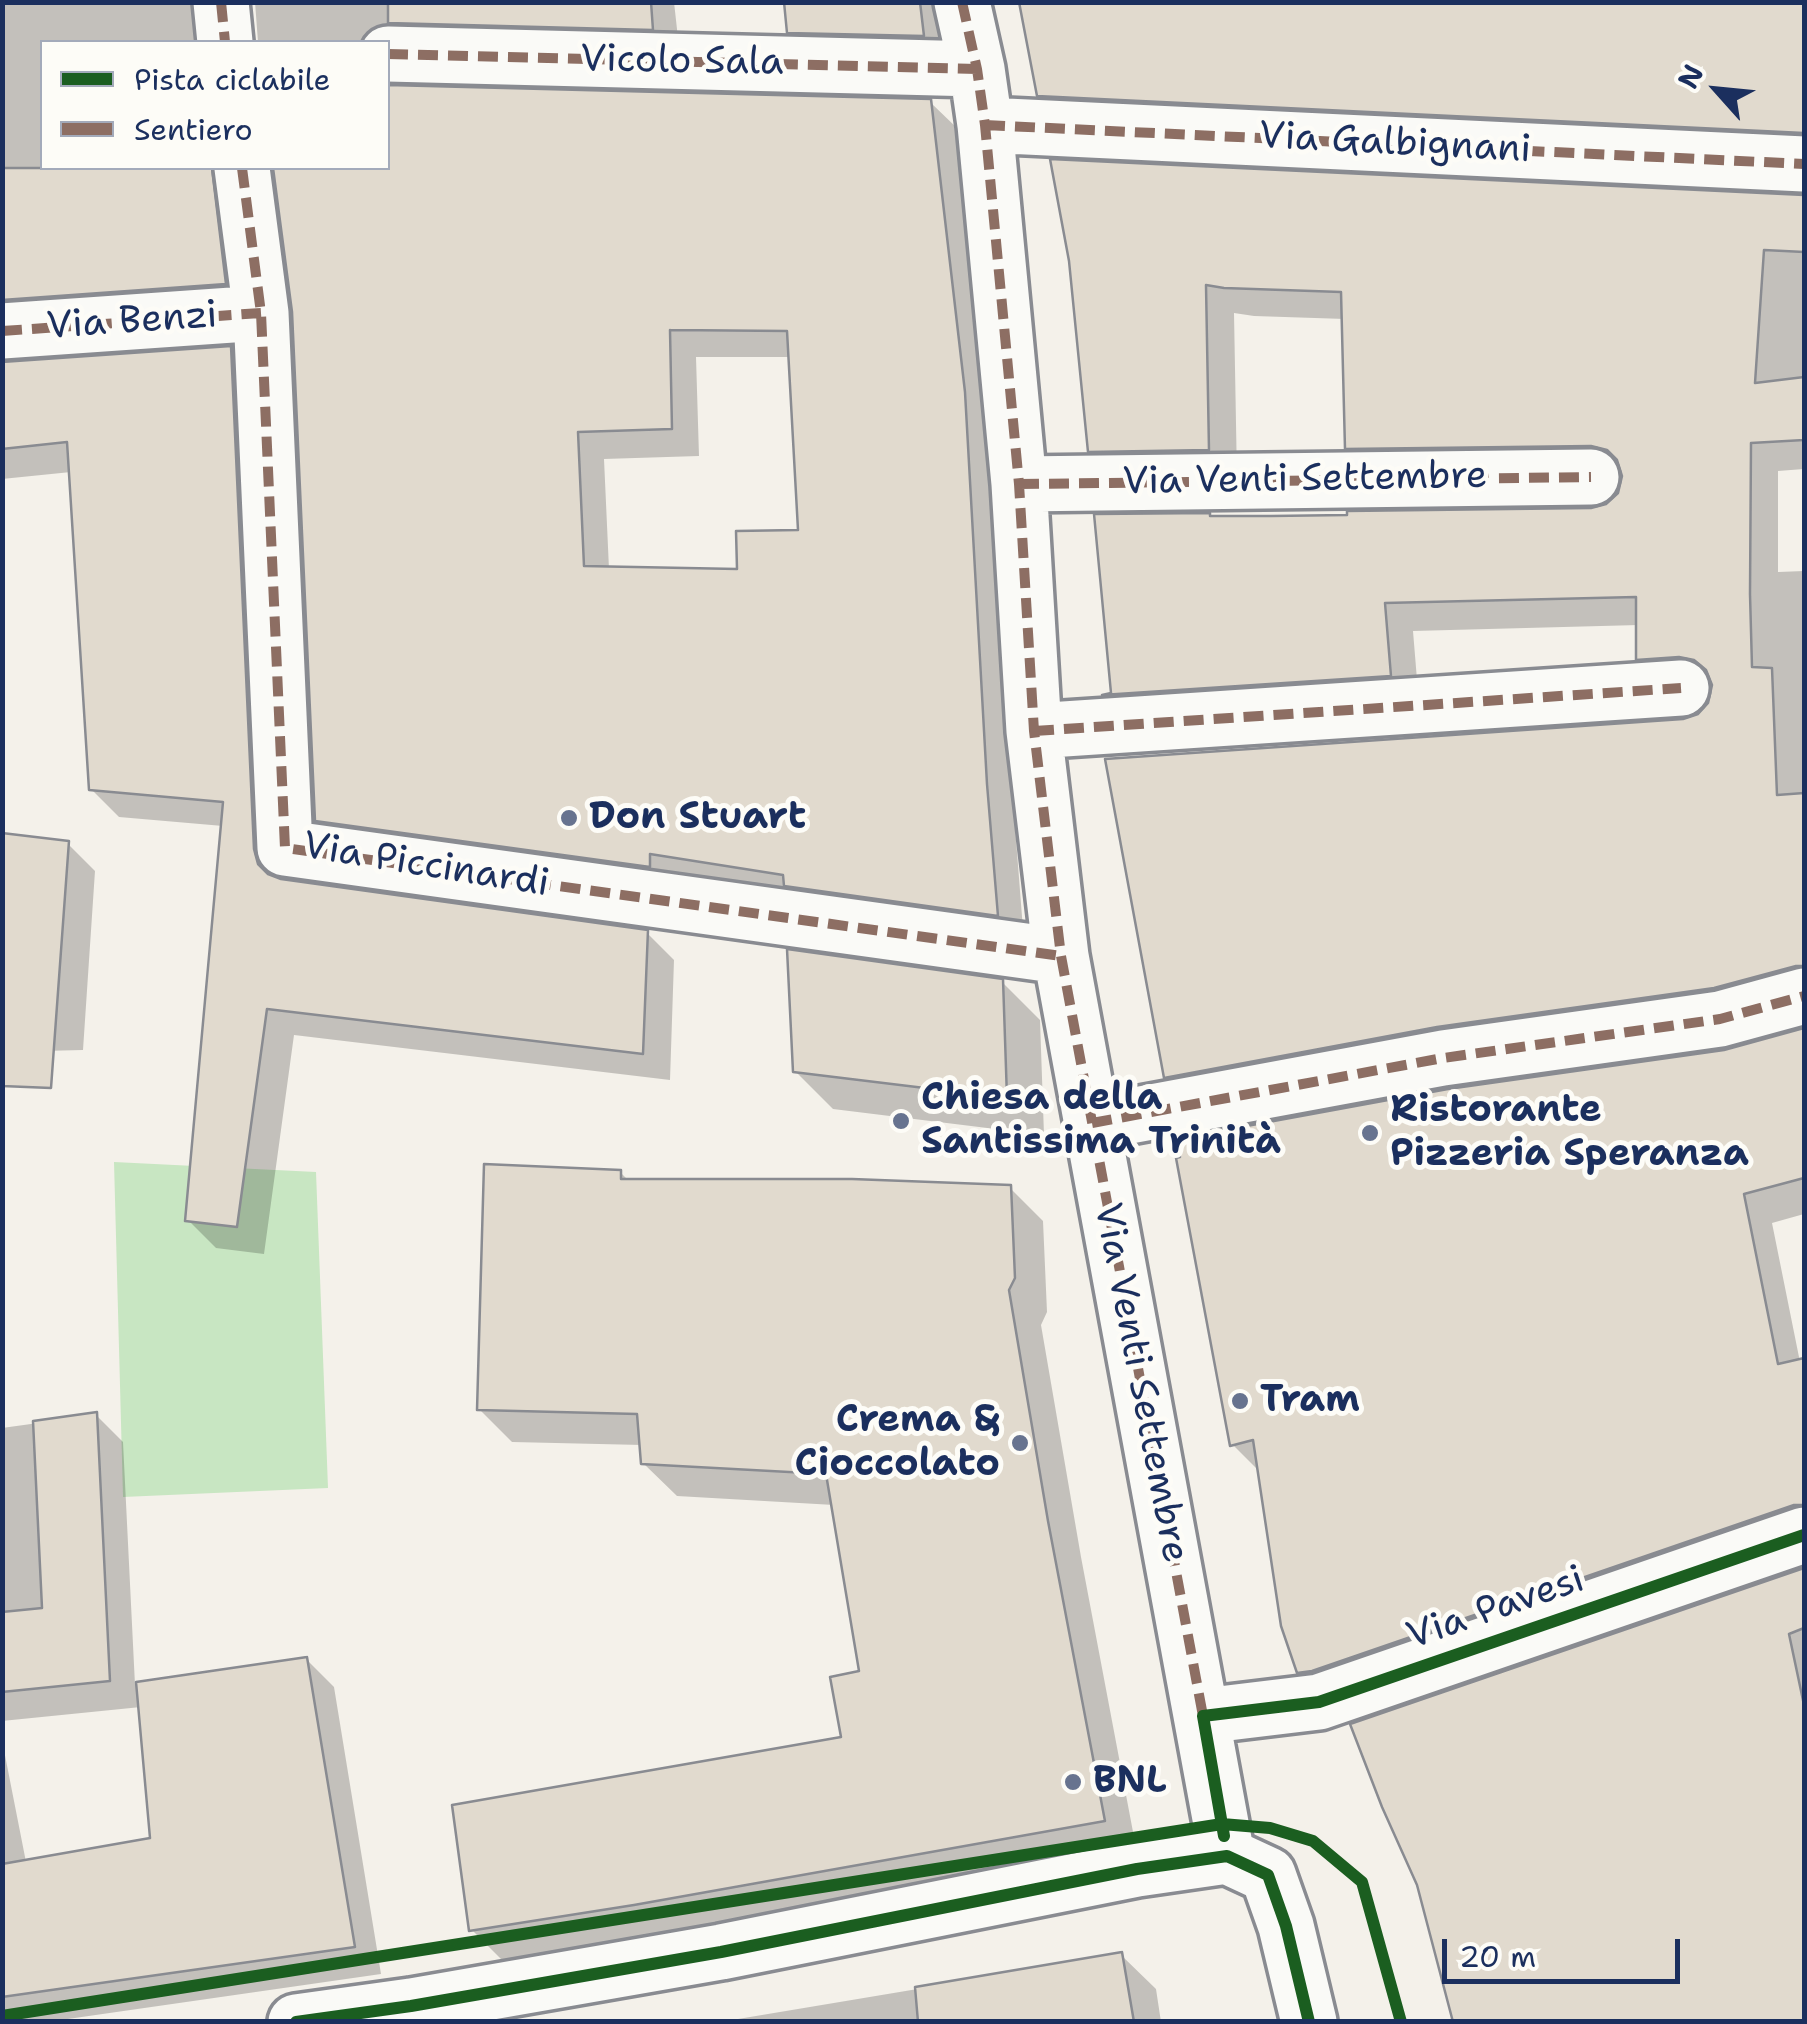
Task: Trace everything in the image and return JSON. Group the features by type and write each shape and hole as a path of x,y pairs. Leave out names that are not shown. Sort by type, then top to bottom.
{"street":[{"path":"221,2 225,40"},
{"name":"Via Venti Settembre","path":"962,2 985,125 1020,484 1034,731 1060,956 1202,1716 1203,1859"},
{"name":"Vicolo Sala","path":"390,54 977,69"},
{"name":"Via Galbignani","path":"985,125 1804,164"},
{"name":"Via Piccinardi","path":"242,170 262,312 285,848 1060,956"},
{"name":"Via Benzi","path":"2,331 262,312"},
{"name":"Via Venti Settembre","path":"1020,484 1590,477"},
{"path":"1034,731 1681,688"},
{"path":"1092,1123 1444,1058 1720,1019 1804,996"},
{"name":"Via Pavesi","path":"1202,1716 1319,1702 1804,1535"},
{"path":"296,2022 721,1952 1203,1859 1268,1876 1286,1926 1309,2022"}],"green space":[{"path":"114,1162 316,1172 328,1488 123,1497"}],"building":[{"path":"388,2 651,2 653,30 388,23"},
{"path":"784,2 920,2 924,36 787,33"},
{"path":"1019,2 1804,2 1804,133 1037,96"},
{"path":"390,85 931,99 965,392 998,916 784,886 783,875 650,854 650,867 315,821 292,312 273,170 390,170","holes":["670,330 787,331 798,530 736,531 737,569 584,566 578,432 672,429"]},
{"path":"1050,159 1804,195 1804,252 1764,250 1755,383 1804,377 1804,440 1751,443 1750,594 1752,667 1772,668 1777,795 1804,793 1804,966 1714,988 1437,1027 1164,1078 1105,759 1683,719 1698,714 1708,703 1712,685 1706,670 1694,660 1636,660 1636,597 1385,603 1391,676 1102,695 1111,693 1094,514 1271,516 1347,515 1347,511 1591,508 1606,504 1618,493 1622,476 1617,460 1607,450 1591,446 1345,449 1341,292 1206,285 1209,450 1088,452 1069,261"},
{"path":"2,168 212,170 226,284 2,300"},
{"path":"231,346 254,849 258,864 281,879 648,930 643,1054 267,1009 237,1227 185,1221 223,802 89,790 67,442 2,449 2,362"},
{"path":"2,833 69,841 51,1088 2,1086"},
{"path":"787,949 1003,979 1007,1098 793,1072"},
{"path":"1804,1028 1804,1178 1744,1194 1778,1364 1804,1358 1804,1505 1794,1505 1297,1673 1281,1626 1253,1440 1230,1446 1176,1158 1180,1157 1176,1139 1448,1089 1724,1050"},
{"path":"484,1164 621,1170 621,1179 852,1179 1011,1185 1015,1278 1009,1290 1105,1821 469,1931 452,1805 841,1737 830,1677 859,1671 826,1474 641,1464 637,1414 477,1410"},
{"path":"97,1412 110,1681 2,1692 2,1612 42,1608 33,1421"},
{"path":"1804,1568 1804,1628 1789,1634 1804,1705 1804,2022 1453,2022 1417,1885 1350,1724"},
{"path":"307,1657 355,1947 2,1997 2,1864 150,1838 136,1682"},
{"path":"1122,1952 1134,2022 918,2022 915,1987"}],"marked path":[{"path":"221,2 225,40"},
{"path":"962,2 985,125 1019,484 1034,731 1061,956 1203,1716"},
{"path":"390,54 977,69"},
{"path":"985,125 1804,164"},
{"path":"242,170 261,313 285,848 1061,956"},
{"path":"2,331 261,313"},
{"path":"1019,484 1591,477"},
{"path":"1034,731 1681,688"},
{"path":"1092,1123 1443,1058 1720,1019 1804,996"}],"cycle path":[{"path":"1224,1836 1203,1716 1319,1702 1804,1535"},
{"path":"2,2016 1222,1824 1270,1828 1313,1841 1362,1882 1401,2022"},
{"path":"296,2022 721,1952 1137,1869 1227,1856 1268,1875 1286,1926 1309,2022"}],"place":[{"name":"Don Stuart","path":"569,818"},
{"name":"Chiesa della Santissima Trinità","path":"901,1121"},
{"name":"Ristorante Pizzeria Speranza","path":"1370,1133"},
{"name":"Tram","path":"1240,1401"},
{"name":"Crema & Cioccolato","path":"1020,1443"},
{"name":"BNL","path":"1073,1782"}]}
